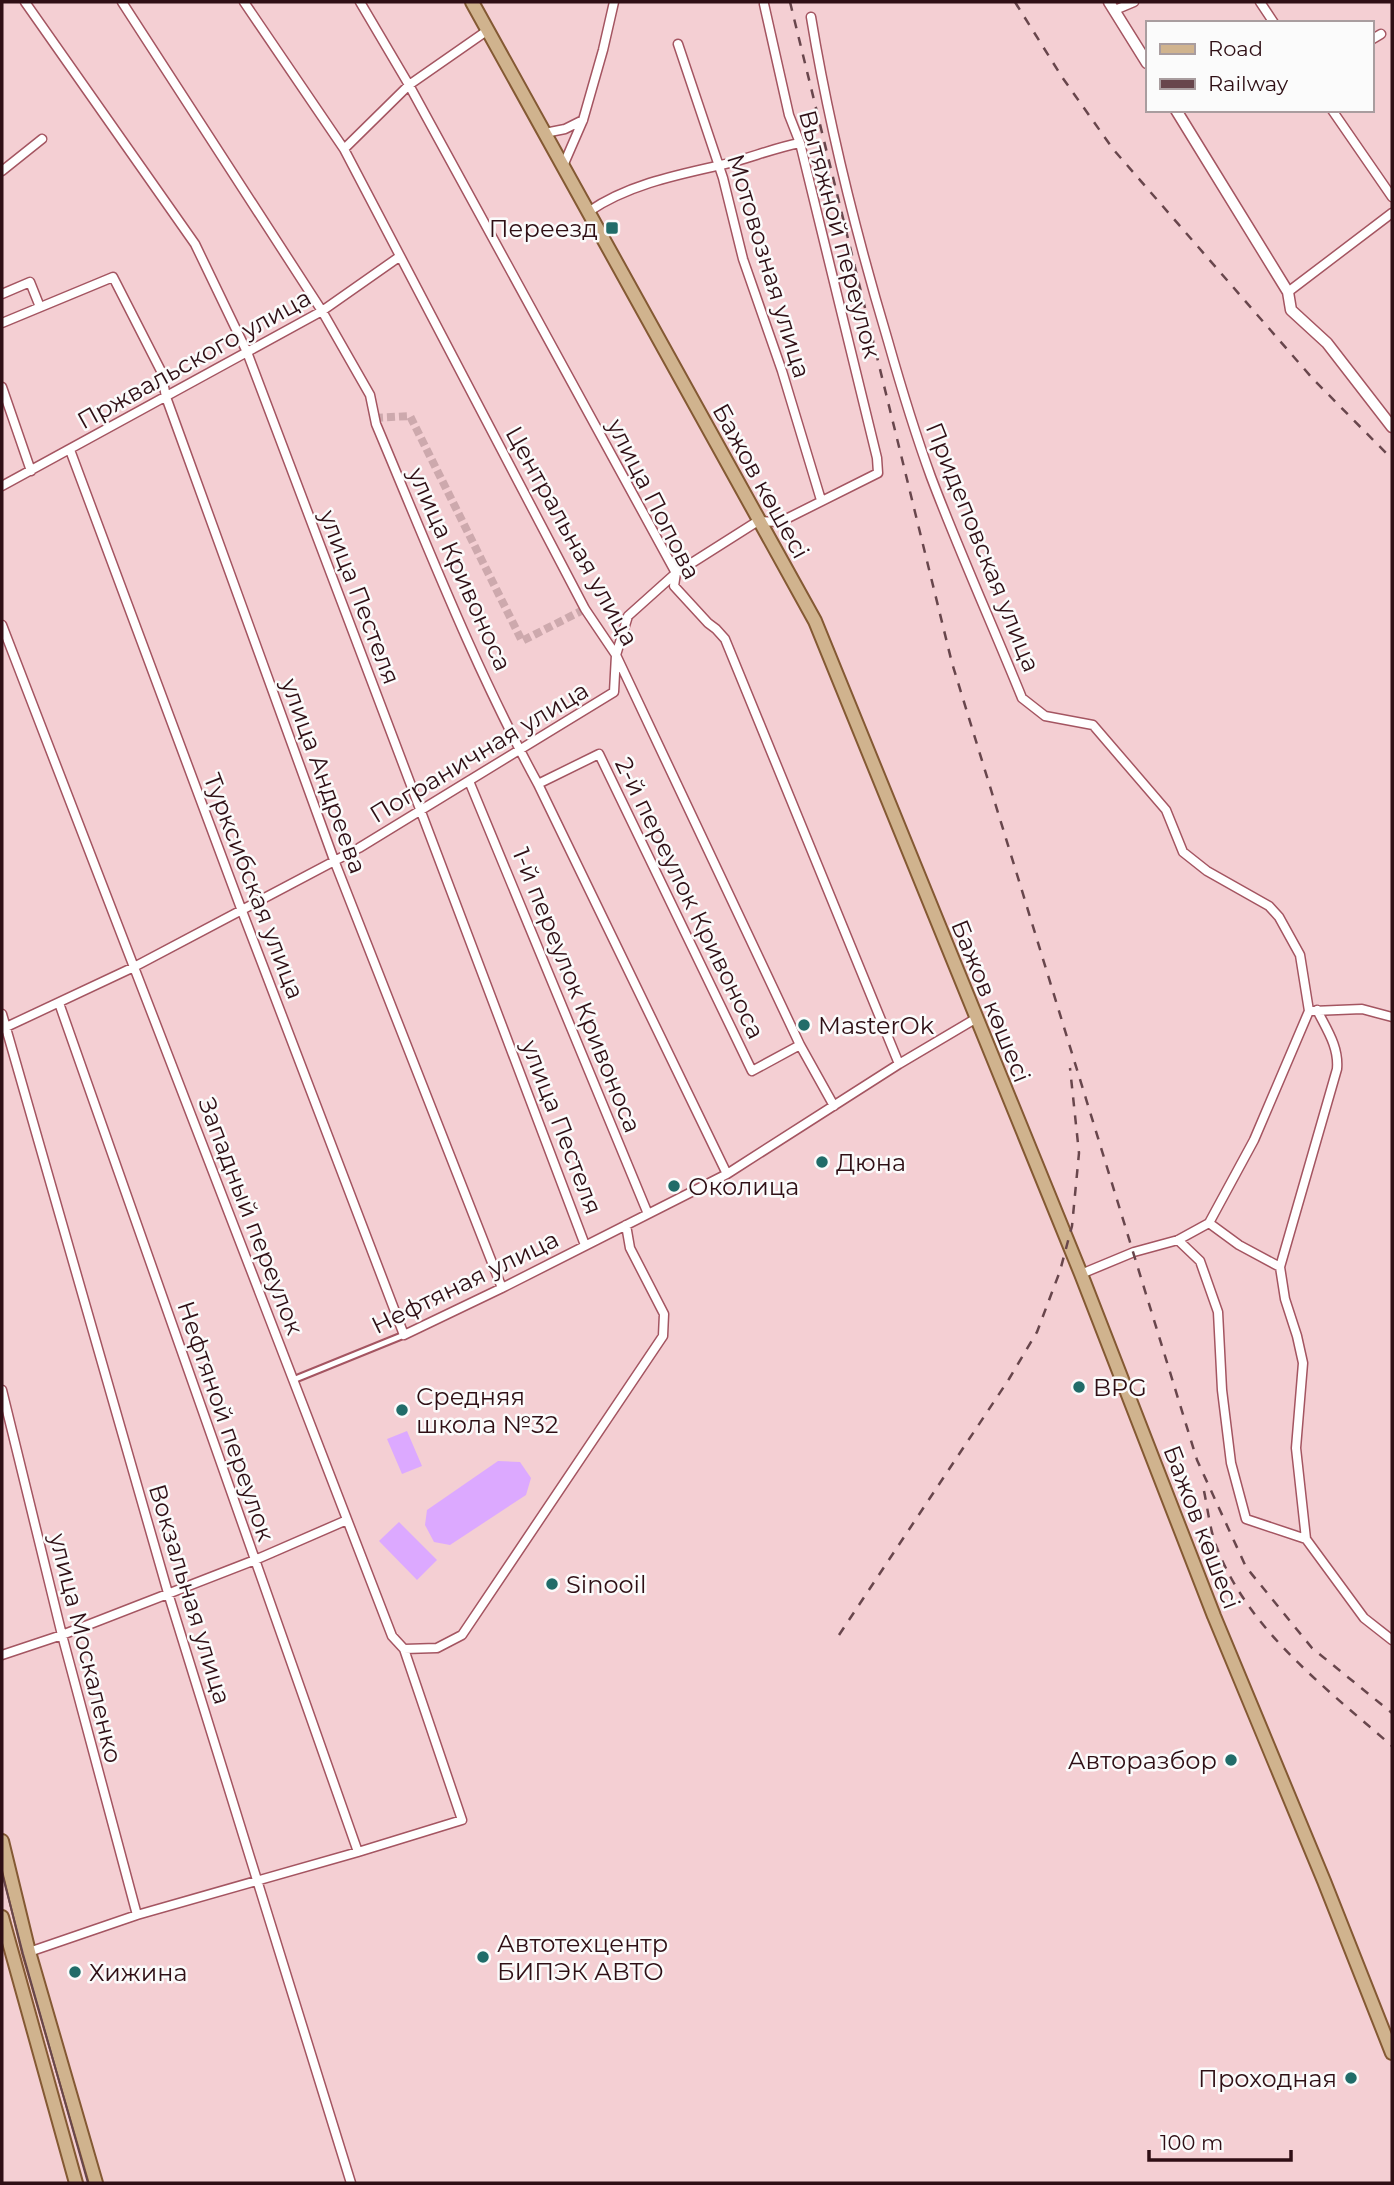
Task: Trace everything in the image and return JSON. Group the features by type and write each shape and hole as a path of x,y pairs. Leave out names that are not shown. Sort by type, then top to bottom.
{"main road":[{"name":"Бажов көшесі","path":"471,2 815,621 1081,1274 1214,1616 1325,1881 1392,2053"},
{"path":"2,1841 29,1952 96,2183"},
{"path":"2,1917 76,2183"}],"street":[{"name":"улица Пестеля","path":"25,2 195,244 247,352 585,1245"},
{"name":"улица Кривоноса","path":"122,2 322,311 370,395 376,424 445,591 519,749 727,1174"},
{"name":"Центральная улица","path":"244,2 344,149 585,610 617,655 800,1045 834,1106"},
{"name":"улица Попова","path":"360,2 409,85 676,573 674,586 725,639 899,1064"},
{"path":"563,166 583,120 614,2"},
{"path":"1134,2 1112,6 1146,61"},
{"path":"1260,2 1273,21"},
{"name":"Вытяжной переулок","path":"764,4 789,115 800,143 877,458 878,473 821,500"},
{"name":"Придеповская улица","path":"811,17 823,90 846,189 907,406 931,477 1022,698 1045,716 1093,724 1166,810 1183,852 1207,871 1269,906 1279,916 1300,956 1313,1011"},
{"path":"344,149 409,85 488,30"},
{"path":"1373,39 1381,34"},
{"name":"Мотовозная улица","path":"678,44 718,165 743,259 782,371 821,500"},
{"path":"1177,112 1288,292 1291,310 1327,343 1392,427"},
{"path":"1333,112 1392,197"},
{"path":"545,133 565,129 583,120"},
{"path":"565,129 572,133 573,141"},
{"path":"2,171 42,139"},
{"path":"588,212 650,183 800,143"},
{"path":"1288,292 1392,213"},
{"name":"Пржвальского улица","path":"2,486 322,311 399,257"},
{"name":"улица Андреева","path":"40,307 113,277 161,371 166,397 334,860 502,1289"},
{"path":"2,294 30,282 40,307 2,323"},
{"path":"2,387 31,471"},
{"name":"Турксибская улица","path":"70,450 404,1335"},
{"path":"758,521 780,522 821,500"},
{"name":"Пограничная улица","path":"4,1028 134,967 359,848 614,692 617,655 628,615 676,573 758,521"},
{"name":"Западный переулок","path":"2,625 392,1636 404,1648 462,1820 358,1852"},
{"name":"2-й переулок Кривоноса","path":"538,784 599,754 752,1071 800,1045"},
{"name":"1-й переулок Кривоноса","path":"469,781 648,1214"},
{"name":"Нефтяной переулок","path":"59,1003 358,1852"},
{"path":"1313,1011 1362,1009 1392,1017"},
{"path":"1081,1274 1134,1252 1178,1240 1209,1223 1254,1140 1313,1011"},
{"path":"1313,1011 1335,1045 1337,1069 1280,1266 1285,1299 1303,1363 1296,1448 1306,1539 1364,1618 1392,1640"},
{"name":"Вокзальная улица","path":"2,1014 168,1593 351,2183"},
{"name":"Нефтяная улица","path":"293,1380 404,1335 502,1289 727,1174 975,1018"},
{"path":"1209,1223 1239,1245 1280,1266"},
{"path":"404,1648 437,1648 462,1635 663,1336 664,1314 630,1248 626,1225"},
{"path":"1178,1240 1200,1261 1218,1312 1222,1390 1231,1463 1246,1519 1306,1539"},
{"name":"улица Москаленко","path":"2,1390 62,1635 137,1915"},
{"path":"2,1655 62,1635 255,1560 347,1520"},
{"path":"29,1952 137,1915 358,1852"}],"shaded area":[{"path":"407,1431 422,1466 402,1474 387,1439"},
{"path":"498,1461 520,1462 531,1478 526,1495 450,1545 434,1542 425,1525 427,1510"},
{"path":"399,1522 437,1560 417,1580 379,1541"}],"tunnel":[{"path":"375,418 410,416 522,641 585,609"}],"tram line":[{"path":"2,1873 88,2183"}],"railway":[{"path":"790,2 952,663 1197,1460 1246,1567 1312,1648 1392,1713"},
{"path":"1015,2 1062,77 1113,149 1313,379 1392,459"},
{"path":"839,1635 1009,1379 1037,1332 1060,1271 1072,1226 1079,1153 1070,1068"},
{"path":"1204,1491 1217,1548 1231,1578 1249,1606 1292,1657 1392,1746"}],"place":[{"name":"Переезд","path":"612,228"},
{"name":"MasterOk","path":"804,1025"},
{"name":"Дюна","path":"822,1162"},
{"name":"Околица","path":"674,1186"},
{"name":"BPG","path":"1079,1387"},
{"name":"Средняя школа №32","path":"402,1410"},
{"name":"Sinooil","path":"552,1584"},
{"name":"Авторазбор","path":"1231,1760"},
{"name":"Автотехцентр БИПЭК АВТО","path":"483,1957"},
{"name":"Хижина","path":"75,1972"},
{"name":"Проходная","path":"1351,2078"}]}
